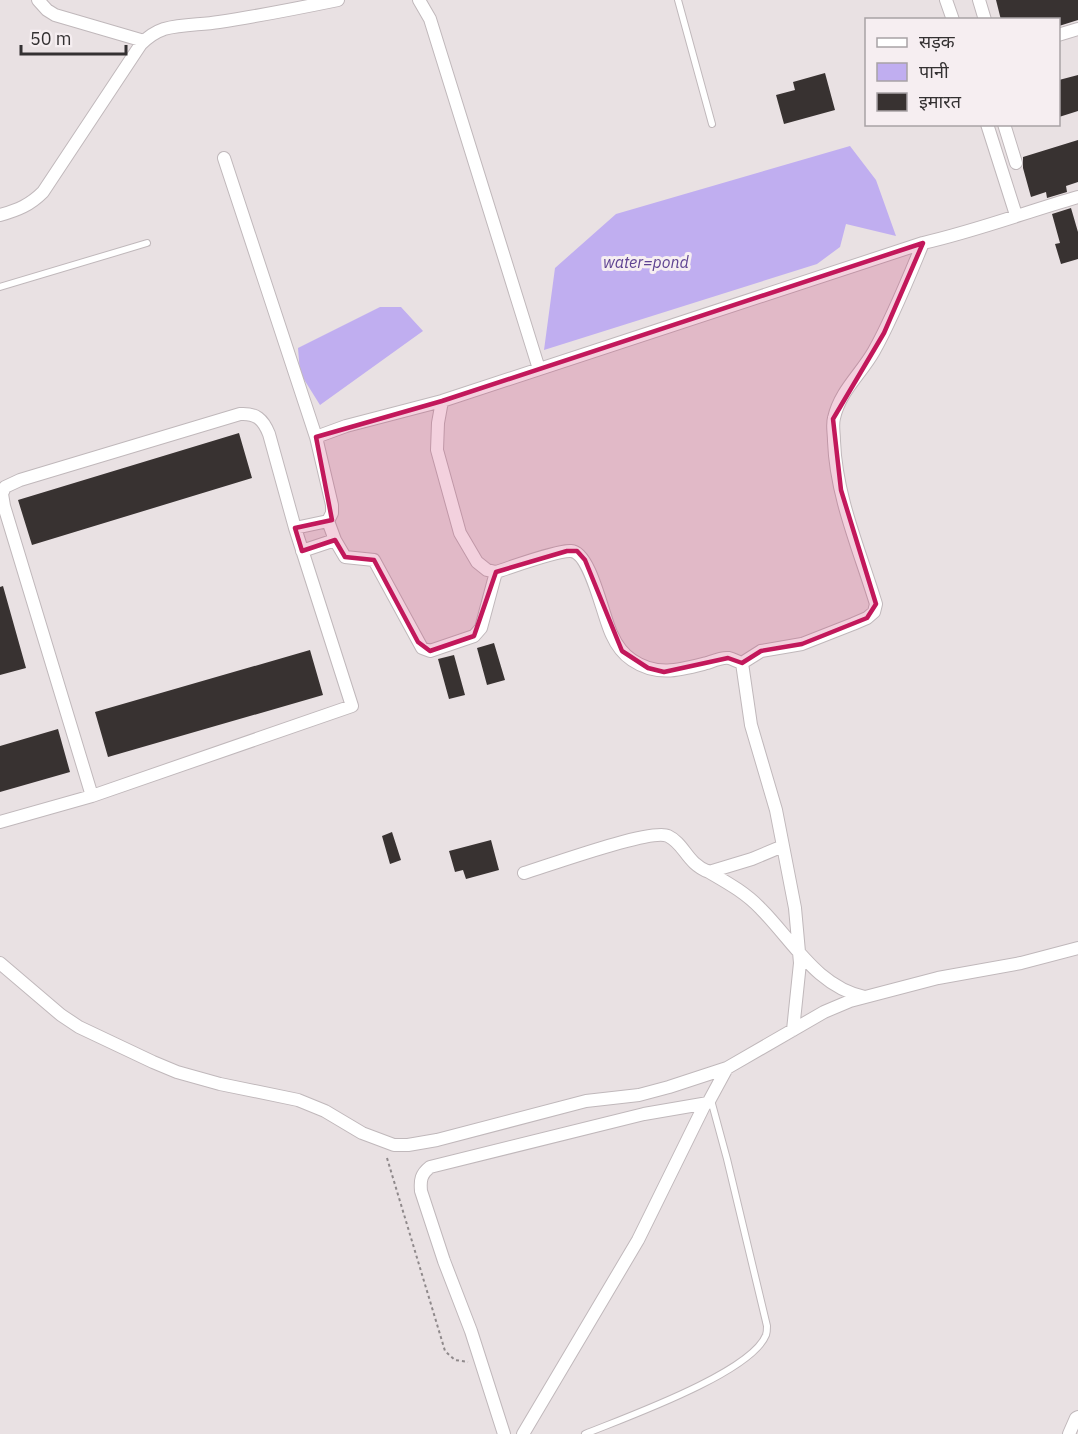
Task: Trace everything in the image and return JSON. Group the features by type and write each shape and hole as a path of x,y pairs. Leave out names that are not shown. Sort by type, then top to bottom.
{"street":[{"path":"38,0 47,10 56,15 144,41"},
{"path":"0,215 19,210 34,202 44,192 85,127 150,35 188,24 210,24 243,19 338,0"},
{"path":"419,0 430,19 539,369"},
{"path":"946,0 952,18"},
{"path":"979,0 984,18"},
{"path":"1060,35 1078,29"},
{"path":"988,126 1016,215"},
{"path":"1005,126 1016,164"},
{"path":"224,158 316,437 332,505 332,513 328,521 345,557 374,560 418,642 422,648 430,651 474,636 481,628 496,572"},
{"path":"316,437 346,426 442,401 923,243 963,234 1016,215 1077,198"},
{"path":"742,663 755,653 802,644 867,618 874,612 876,604 841,490 835,461 833,419 847,390 872,355 884,333 923,243"},
{"path":"442,401 437,450 460,533 477,562 487,570 496,572 567,551 575,551 585,560 612,635 622,651 632,660 648,668 664,672 678,671 728,658 742,663"},
{"path":"0,822 92,796 352,706 302,551 269,434 264,422 256,416 240,414 20,480 5,487 2,494 4,506 92,796"},
{"path":"295,528 328,521"},
{"path":"302,551 335,540"},
{"path":"742,663 751,725 776,810 795,908 799,954 793,1030"},
{"path":"524,873 609,846 658,833 666,834 694,864 738,888 761,909 799,954 820,974 838,988 866,997"},
{"path":"709,872 752,859 783,846"},
{"path":"0,963 79,1027 153,1062 177,1072 220,1084 298,1100 325,1111 382,1142 408,1145 437,1140 586,1101 639,1095 659,1090 727,1068 825,1012 866,997 938,978 1021,963 1078,948"},
{"path":"524,1434 638,1240 727,1068"},
{"path":"504,1434 471,1331 444,1262 421,1191 423,1172 430,1167 507,1147 644,1114 708,1102"},
{"path":"1069,1434 1078,1417"}],"lane":[{"path":"678,0 712,124"},
{"path":"0,287 147,243"},
{"path":"585,1434 682,1395 730,1369 752,1352 766,1336 766,1320 727,1160 708,1102"}],"path":[{"path":"382,1142 446,1351 455,1360 482,1366"}],"highlighted area":[{"path":"923,243 884,333 833,419 841,490 876,604 867,618 802,644 761,651 742,663 728,658 664,672 648,668 622,651 585,560 577,551 567,551 496,572 474,636 430,651 418,642 374,560 345,557 335,540 302,551 295,528 332,520 316,437 442,401"}],"water":[{"name":"water=pond","path":"850,146 876,180 896,236 846,224 840,247 817,264 544,350 555,268 616,214"},
{"path":"380,307 401,307 423,331 320,405 300,373 298,348"}],"building":[{"path":"996,0 1078,0 1078,20 1060,26 1060,18 1000,18"},
{"path":"825,73 835,110 784,124 776,95 795,90 793,82"},
{"path":"1078,75 1078,111 1060,117 1060,80"},
{"path":"1078,140 1078,182 1066,186 1067,192 1047,198 1046,192 1031,197 1023,168 1023,157"},
{"path":"1071,208 1078,232 1078,259 1061,264 1055,244 1060,243 1052,214"},
{"path":"239,433 252,478 32,545 18,500"},
{"path":"3,586 26,668 0,675 0,587"},
{"path":"494,643 505,680 487,685 477,648"},
{"path":"310,650 323,695 108,757 95,712"},
{"path":"454,655 465,695 449,699 438,659"},
{"path":"58,729 70,772 0,792 0,746"},
{"path":"392,832 401,860 390,864 382,836"},
{"path":"491,840 499,870 466,879 463,870 455,872 449,851"}]}
